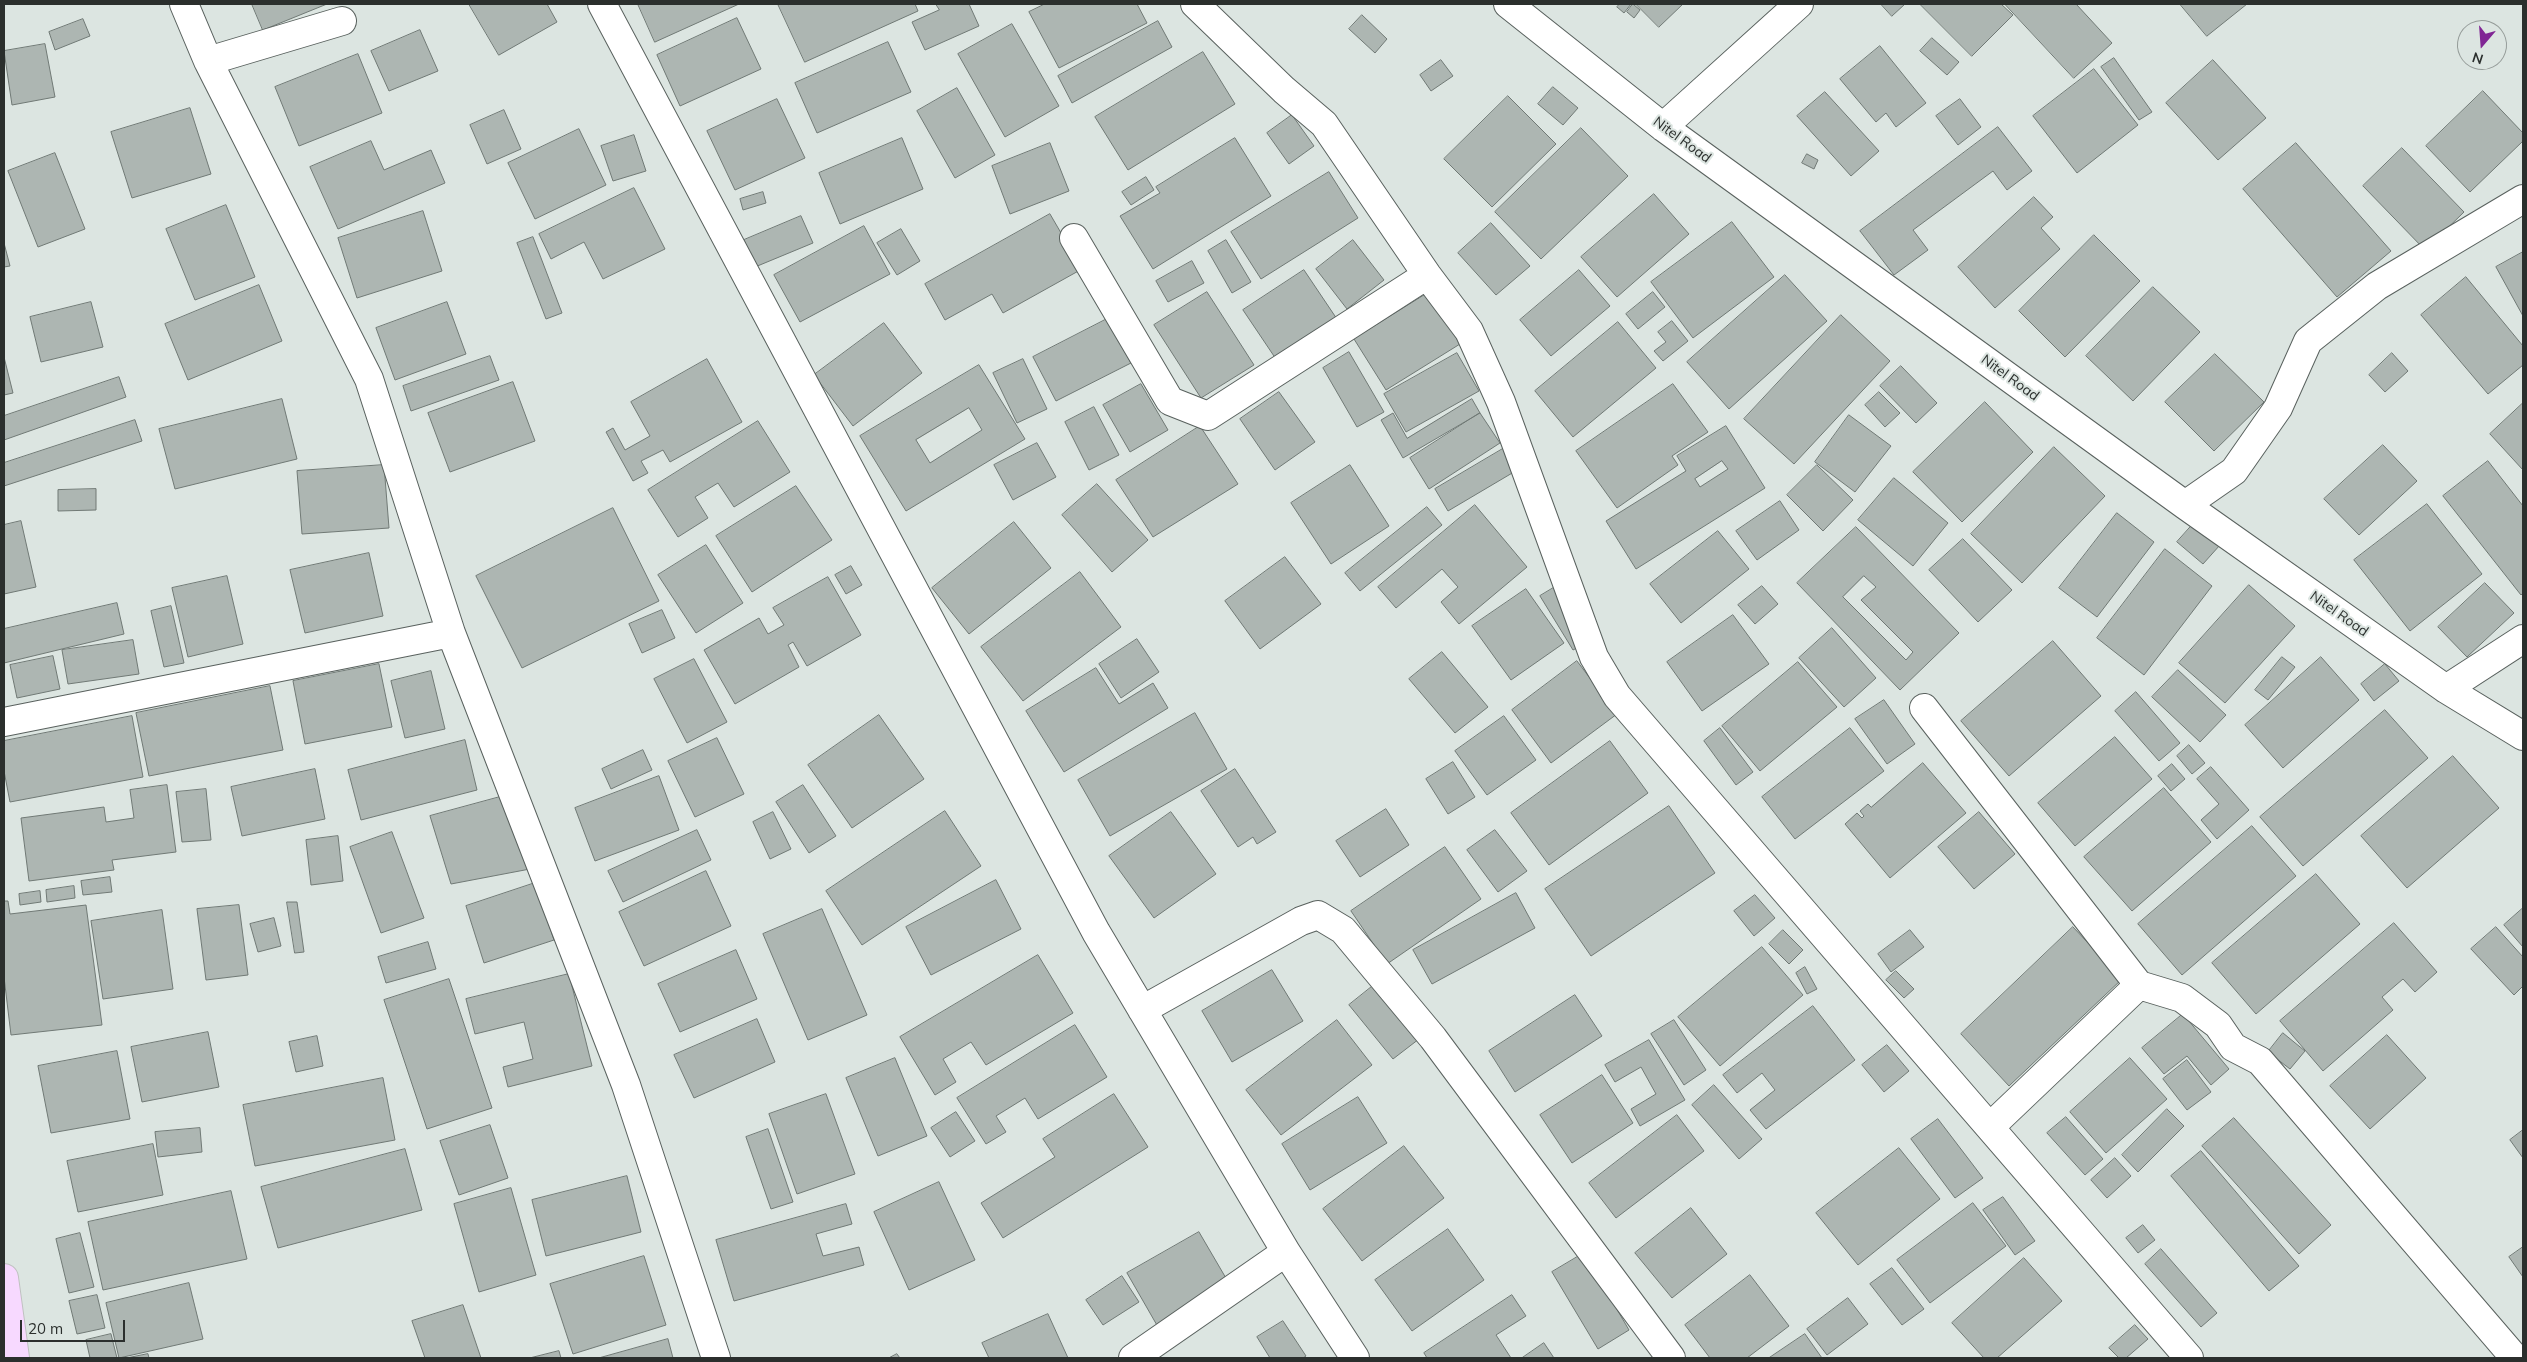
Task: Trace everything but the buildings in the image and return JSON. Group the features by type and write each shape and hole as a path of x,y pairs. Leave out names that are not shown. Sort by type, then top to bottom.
{"main road":[{"path":"4,1278 15,1358"}],"street":[{"path":"184,4 208,62 369,378 451,634 626,1085 716,1358"},
{"path":"602,4 1096,932 1286,1252 1355,1358"},
{"path":"1195,4 1284,90 1324,124 1427,275 1469,330 1501,402 1594,657 1618,696 2189,1358"},
{"name":"Nitel Road","path":"1508,4 1663,127 2185,505 2446,689 2523,736"},
{"path":"1663,127 1799,4"},
{"path":"208,62 342,21"},
{"path":"2185,505 2234,471 2278,408 2308,341 2377,286 2523,199"},
{"path":"1074,238 1170,401 1208,416 1427,275"},
{"path":"4,722 451,634"},
{"path":"2446,689 2523,639"},
{"path":"1924,708 2139,985 2182,998 2218,1025 2233,1047 2260,1061 2515,1358"},
{"path":"1142,1010 1301,921 1318,915 1343,930 1433,1038 1671,1358"},
{"path":"1990,1127 2139,985"},
{"path":"1133,1358 1286,1252"}]}
